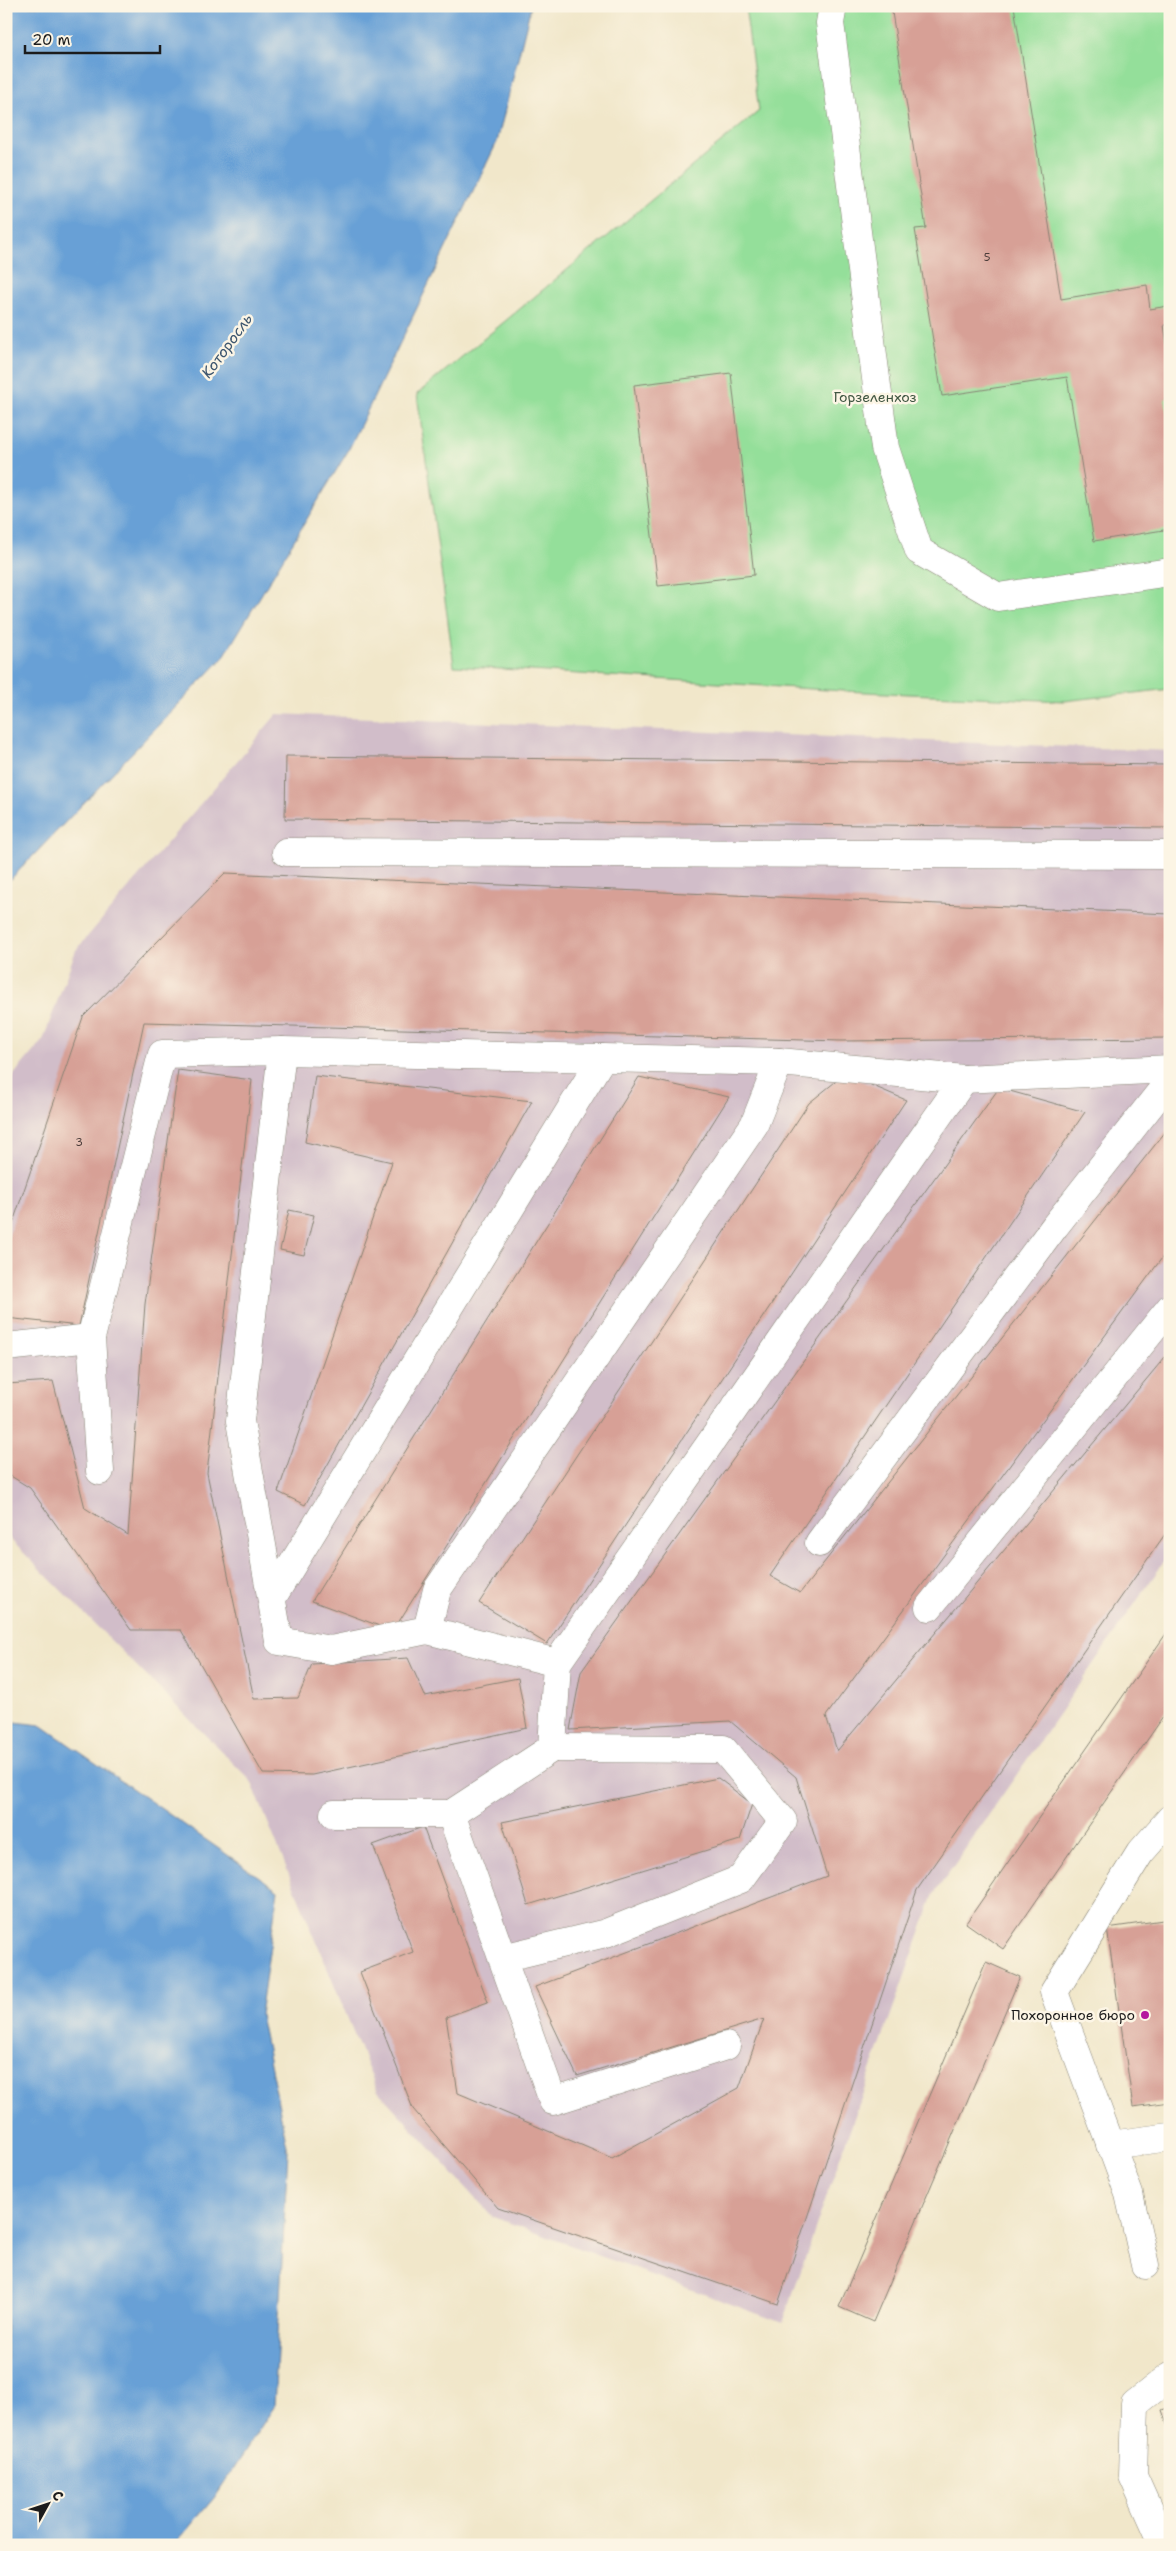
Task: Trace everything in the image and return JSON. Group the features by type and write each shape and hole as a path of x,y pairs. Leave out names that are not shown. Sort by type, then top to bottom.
{"lane":[{"path":"834,6 830,24 885,448 919,551 998,597 1170,572"},
{"path":"286,852 1170,855"},
{"path":"282,1051 240,1420 279,1641 330,1650 427,1630 557,1663"},
{"path":"100,1471 91,1338 162,1054 282,1051 779,1062 964,1079 1170,1069"},
{"path":"272,1598 602,1058"},
{"path":"427,1630 438,1590 754,1125 779,1062"},
{"path":"552,1748 557,1663 964,1079"},
{"path":"818,1543 1056,1226 1170,1080"},
{"path":"929,1607 1170,1308"},
{"path":"6,1347 91,1338"},
{"path":"334,1814 451,1814 552,1748 723,1748 783,1821 741,1879 606,1933 503,1958"},
{"path":"451,1814 553,2101 726,2046"},
{"path":"1145,2266 1129,2194 1054,1992 1140,1854 1170,1819"},
{"path":"1110,2145 1170,2137"},
{"path":"1164,2545 1133,2476 1135,2404 1170,2376"}],"shaded area":[{"path":"277,714 1170,751 1170,1553 934,1894 783,2323 493,2217 377,2090 251,1781 6,1535 6,1084 43,1040 76,950"}],"green space":[{"name":"Горзеленхоз","path":"745,6 1170,6 1170,689 1064,701 843,691 454,666 417,394 759,111"}],"water":[{"name":"Которосль","path":"6,6 531,6 497,142 348,451 223,658 6,884"},
{"path":"6,1721 41,1725 278,1890 260,2015 288,2151 274,2407 214,2498 174,2545 6,2545"}],"building":[{"path":"891,6 1014,6 1061,299 1147,285 1150,309 1168,306 1170,324 1164,325 1170,363 1170,398 1165,399 1170,430 1170,529 1094,541 1067,377 942,396 915,229 926,228"},
{"path":"731,373 754,575 658,586 634,385"},
{"path":"286,756 1170,765 1170,828 285,819"},
{"path":"225,873 1170,914 1170,1038 841,1041 144,1022 79,1326 6,1318 6,1243 83,1017"},
{"path":"178,1070 252,1080 207,1473 254,1699 298,1698 312,1664 408,1658 425,1696 518,1678 527,1728 312,1775 263,1774 181,1630 131,1630 30,1488 6,1473 6,1384 53,1381 85,1508 128,1535 145,1304"},
{"path":"845,1074 906,1100 547,1644 479,1603 809,1103"},
{"path":"315,1076 532,1101 305,1505 278,1492 392,1162 305,1142"},
{"path":"639,1077 729,1097 393,1631 312,1601"},
{"path":"999,1088 1085,1112 770,1576 800,1593 1170,1126 1170,1247 826,1716 837,1751 1170,1351 1170,1527 917,1890 778,2304 498,2208 413,2109 360,1972 413,1952 373,1845 423,1827 488,2002 446,2017 458,2093 612,2158 739,2088 764,2019 577,2076 535,1987 827,1876 796,1777 730,1721 570,1730 581,1672"},
{"path":"289,1210 314,1215 304,1255 280,1250"},
{"path":"1170,1628 1170,1707 1003,1949 966,1923"},
{"path":"718,1778 752,1804 740,1840 528,1905 502,1822"},
{"name":"Похоронное бюро","path":"1170,1919 1170,2102 1133,2107 1107,1928"},
{"path":"986,1962 1020,1977 873,2322 839,2307"},
{"path":"1170,2407 1170,2430 1169,2430 1162,2410"}],"place":[{"name":"Похоронное бюро","path":"1145,2015"}]}
